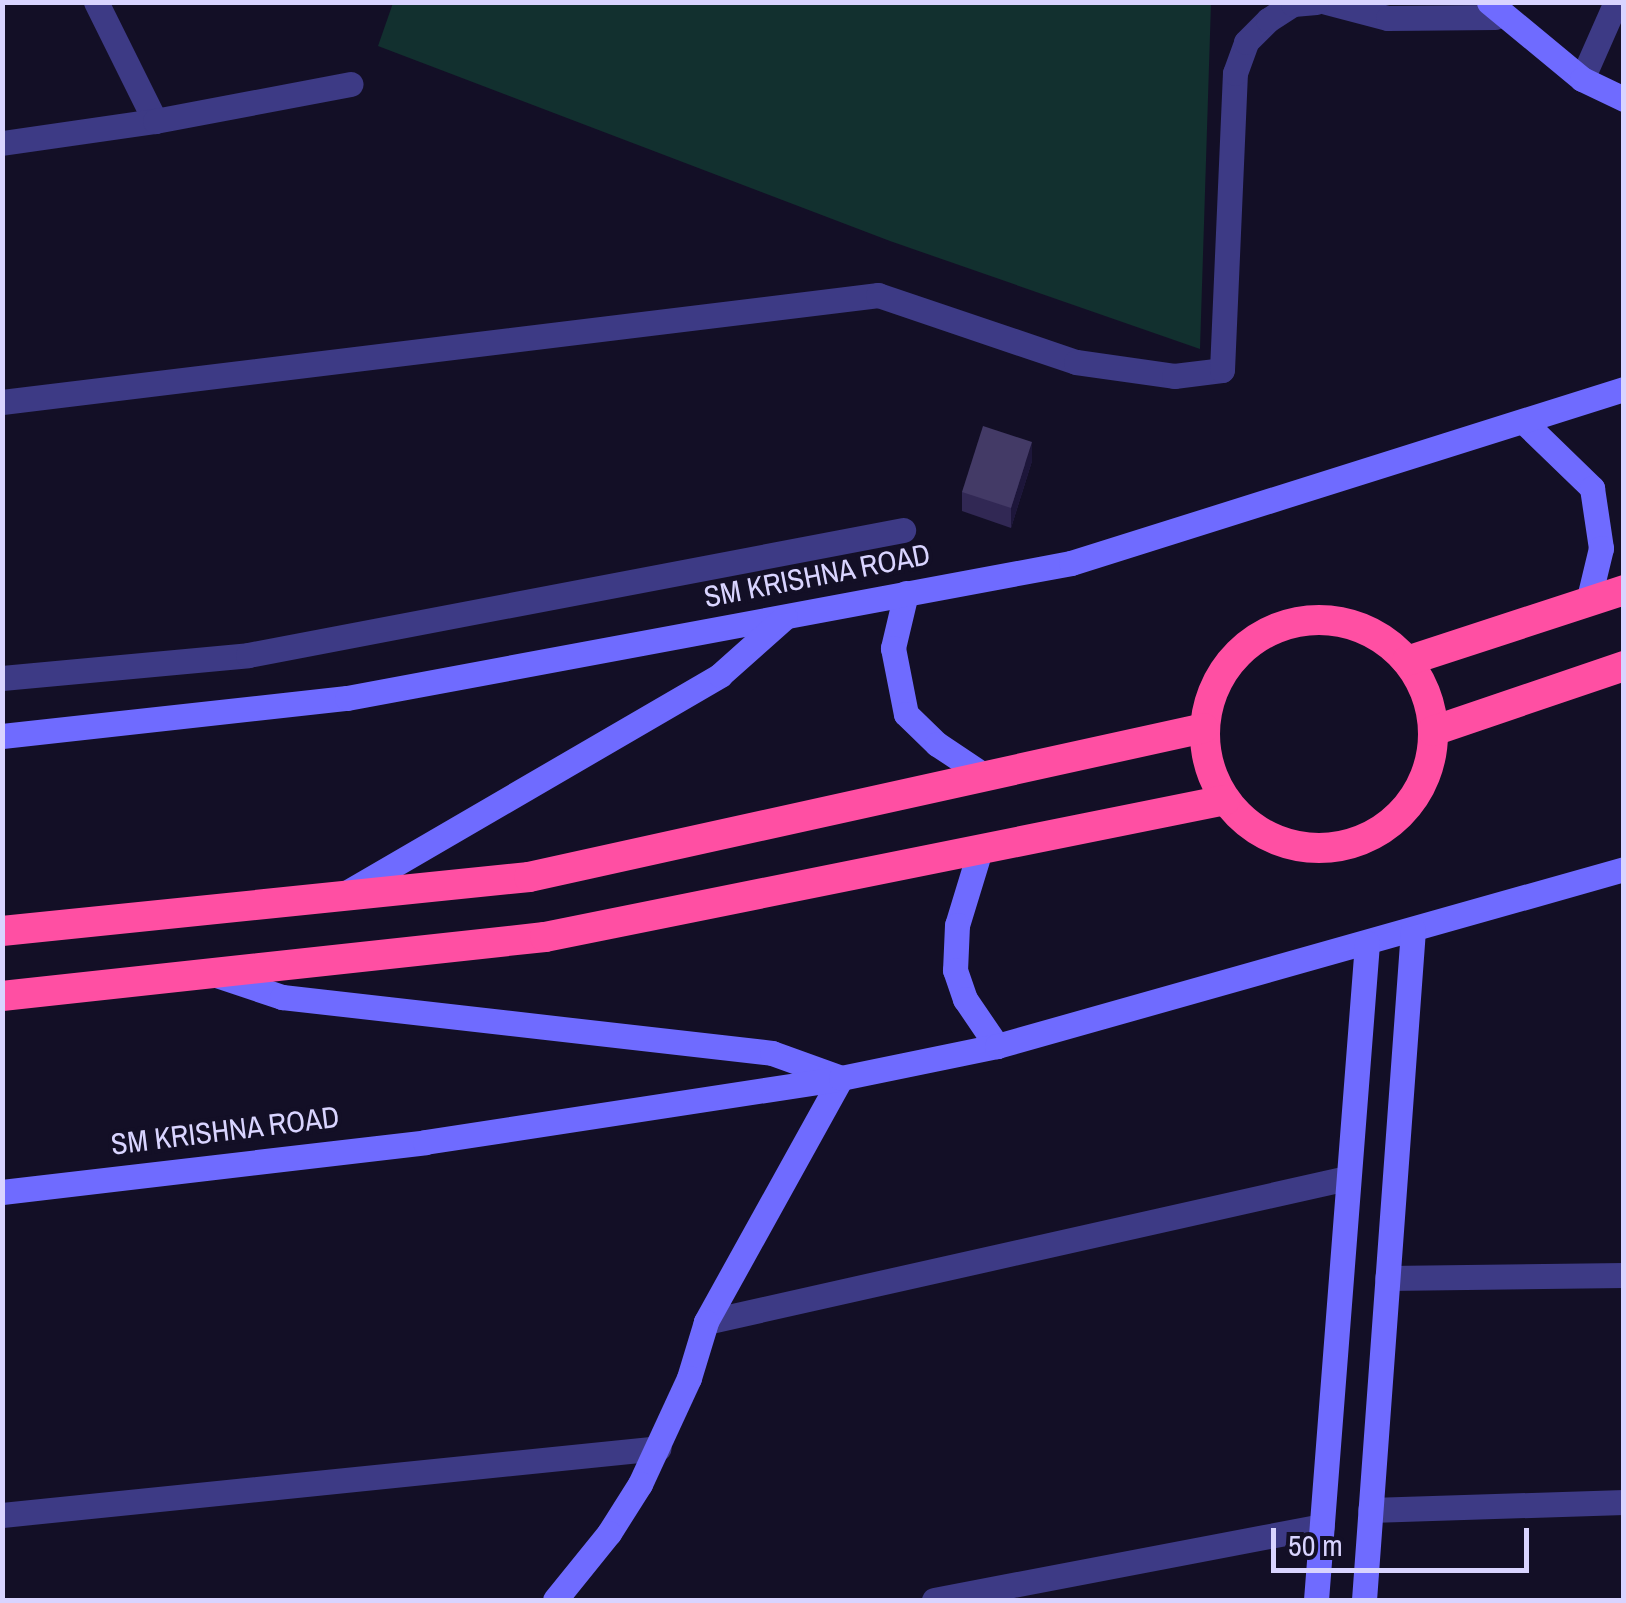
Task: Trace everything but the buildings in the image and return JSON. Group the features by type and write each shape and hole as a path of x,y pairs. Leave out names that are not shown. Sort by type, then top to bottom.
{"highway":[{"path":"1407,660 1624,590"},
{"path":"1302,620 1341,621 1378,635 1407,660 1426,695 1433,731 1428,767 1412,800 1386,826 1354,843 1319,848 1282,843 1250,826 1225,800 1209,767 1204,728 1213,689 1234,656 1265,632 1302,620"},
{"path":"1433,731 1618,675"},
{"path":"2,930 529,876 1204,728"},
{"path":"2,996 546,937 1225,800"}],"street":[{"path":"96,2 155,121"},
{"path":"2,402 878,295 1076,362 1174,376 1222,370 1235,73 1246,42 1268,20 1293,4 1316,2"},
{"path":"1326,2 1388,18 1492,10 1582,79 1624,99"},
{"path":"1582,79 1619,3"},
{"path":"2,143 155,121 351,84"},
{"name":"SM KRISHNA ROAD","path":"2,736 347,698 1071,563 1624,390"},
{"path":"1524,422 1592,488 1600,548 1588,602"},
{"path":"2,678 248,655 903,530"},
{"path":"906,594 893,648 906,714 937,744 985,776"},
{"path":"342,896 720,675 786,616"},
{"path":"980,850 957,925 955,970 965,999 998,1046"},
{"name":"SM KRISHNA ROAD","path":"2,1192 425,1142 841,1078 998,1046 1624,870"},
{"path":"1364,1600 1413,930"},
{"path":"1316,1600 1367,943"},
{"path":"203,972 282,997 772,1054 841,1078 706,1322 689,1378 658,1448 608,1534 555,1600"},
{"path":"706,1322 1348,1178"},
{"path":"1388,1278 1624,1275"},
{"path":"2,1515 658,1448"},
{"path":"1370,1510 1624,1502"},
{"path":"934,1600 1322,1526"}],"green space":[{"path":"393,3 1211,3 1200,349 890,241 378,46"}]}
